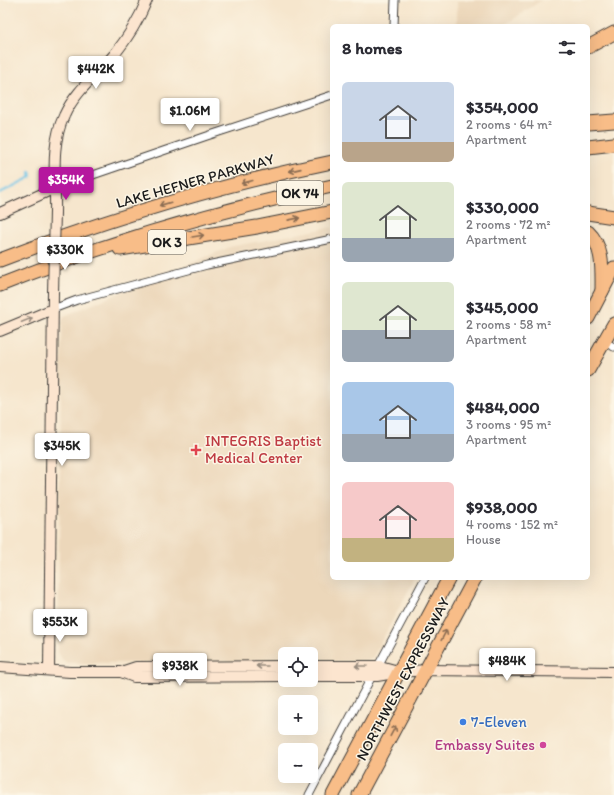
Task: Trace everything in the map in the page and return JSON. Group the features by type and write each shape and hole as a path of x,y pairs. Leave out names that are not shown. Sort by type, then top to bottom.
{"highway":[{"path":"590,46 614,33"},
{"path":"590,123 614,121"},
{"path":"590,146 614,144"},
{"name":"LAKE HEFNER PARKWAY","path":"0,260 154,207 264,177 330,162"},
{"name":"OK 74","path":"77,257 222,212 330,186"},
{"name":"OK 3","path":"0,285 77,257 257,227 330,212"},
{"path":"590,213 614,217"},
{"path":"590,235 601,255 602,291"},
{"path":"590,313 614,268"},
{"path":"590,368 609,345 614,324"},
{"name":"NORTHWEST EXPRESSWAY","path":"333,795 448,580"},
{"name":"NORTHWEST EXPRESSWAY","path":"359,795 474,580"}],"street":[{"path":"49,670 56,144 64,116 79,93 115,55 137,21 146,0"},
{"path":"394,0 394,24"},
{"path":"0,213 56,188 330,96"},
{"path":"0,331 78,300 207,265 330,239"},
{"name":"NORTHWEST EXPRESSWAY","path":"378,666 424,580"},
{"path":"0,666 49,670 121,672 134,677 278,676"},
{"path":"121,672 136,667 278,666"},
{"path":"318,666 378,666 400,672"},
{"path":"318,676 378,676 400,672 426,670 614,672"},
{"name":"NORTHWEST EXPRESSWAY","path":"309,795 372,676"}],"shaded area":[{"path":"457,0 542,0 506,24 457,24"},
{"name":"INTEGRIS Baptist Medical Center","path":"330,227 330,580 414,580 373,657 368,661 318,662 318,647 278,647 278,662 67,663 62,659 58,652 62,322 64,316 230,247"}],"waterway":[{"path":"0,193 31,177 30,172"}],"place":[{"name":"INTEGRIS Baptist Medical Center","path":"196,450"},
{"name":"7-Eleven","path":"463,722"},
{"name":"Embassy Suites","path":"543,745"}]}
